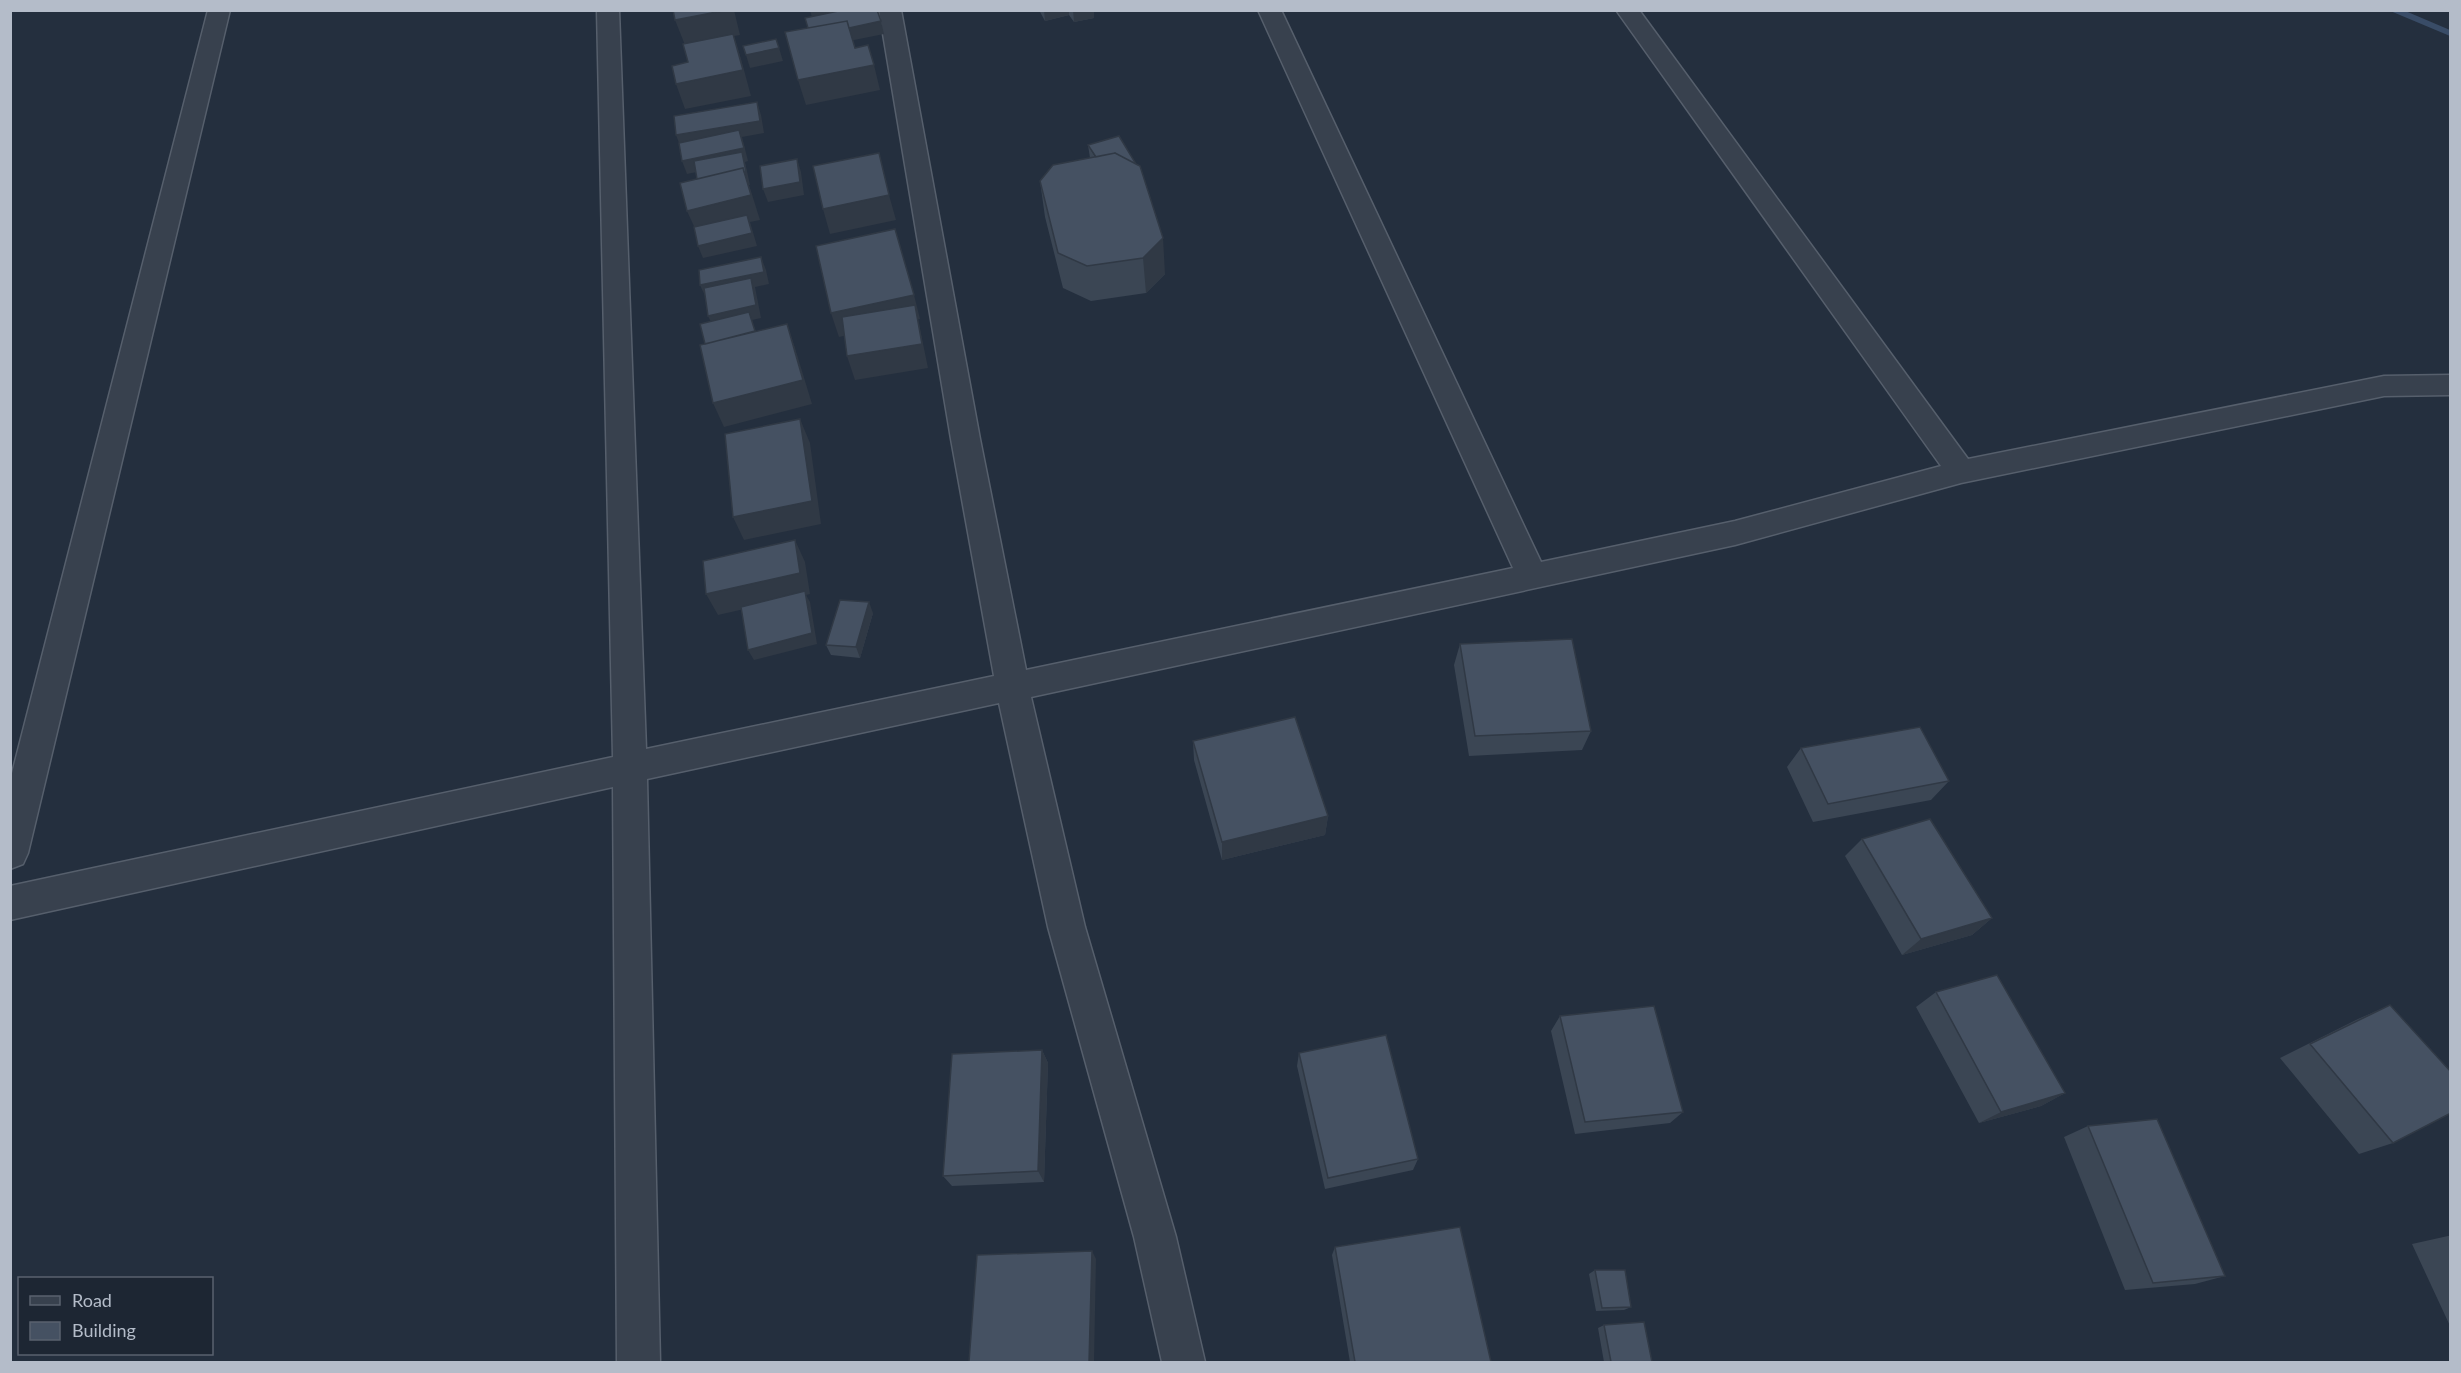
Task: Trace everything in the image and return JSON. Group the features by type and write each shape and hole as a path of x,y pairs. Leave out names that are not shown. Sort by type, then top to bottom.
{"street":[{"path":"10,853 219,10"},
{"path":"608,10 630,768 638,1362"},
{"path":"890,10 1012,688 1052,869 1169,1286 1184,1362"},
{"path":"1269,10 1532,575"},
{"path":"1627,10 1961,472"},
{"path":"10,903 630,768 1735,533 1961,472 2384,386 2451,385"}],"building":[{"path":"673,10 727,10 675,20"},
{"path":"843,10 877,10 881,21 849,28 847,21 808,28 805,18"},
{"path":"847,21 855,48 868,45 874,65 798,80 785,32"},
{"path":"733,34 743,70 676,84 672,66 688,62 683,44"},
{"path":"776,39 779,48 746,55 743,46"},
{"path":"757,102 760,121 676,135 674,116"},
{"path":"739,130 744,148 682,161 679,143"},
{"path":"1119,136 1136,164 1115,153 1096,157 1088,145"},
{"path":"742,152 746,172 743,168 697,179 694,161"},
{"path":"879,153 889,195 823,209 813,166"},
{"path":"1115,153 1140,166 1163,238 1143,258 1087,266 1058,253 1040,181 1053,165"},
{"path":"797,159 800,182 763,189 760,166"},
{"path":"743,168 751,195 687,211 680,183"},
{"path":"747,215 752,233 698,246 694,227"},
{"path":"895,229 914,295 831,313 816,246"},
{"path":"761,257 764,272 700,285 699,270"},
{"path":"751,278 756,305 708,316 704,288"},
{"path":"915,305 922,344 847,356 842,317"},
{"path":"749,312 755,331 705,344 700,324"},
{"path":"787,324 803,380 713,403 700,345"},
{"path":"800,419 812,501 733,517 725,434"},
{"path":"795,540 800,573 706,594 703,561"},
{"path":"805,591 812,633 748,650 741,607"},
{"path":"840,600 869,602 856,647 826,645"},
{"path":"1572,639 1591,731 1475,736 1460,644"},
{"path":"1295,717 1328,816 1222,842 1193,741"},
{"path":"1920,727 1949,781 1828,804 1801,748"},
{"path":"1930,819 1992,918 1921,939 1862,839"},
{"path":"1997,975 2065,1093 2001,1112 1936,992"},
{"path":"2390,1005 2451,1072 2451,1113 2393,1143 2310,1044"},
{"path":"1654,1006 1683,1112 1585,1122 1560,1016"},
{"path":"1386,1035 1418,1159 1328,1178 1299,1053"},
{"path":"1042,1050 1038,1171 943,1176 952,1054"},
{"path":"2157,1119 2225,1276 2153,1283 2088,1126"},
{"path":"1460,1227 1491,1362 1355,1362 1335,1247"},
{"path":"1092,1251 1089,1362 969,1362 977,1255"},
{"path":"1595,1270 1625,1270 1631,1307 1602,1308"},
{"path":"1644,1322 1652,1362 1611,1362 1604,1325"}],"waterway":[{"path":"2393,10 2450,33"}]}
